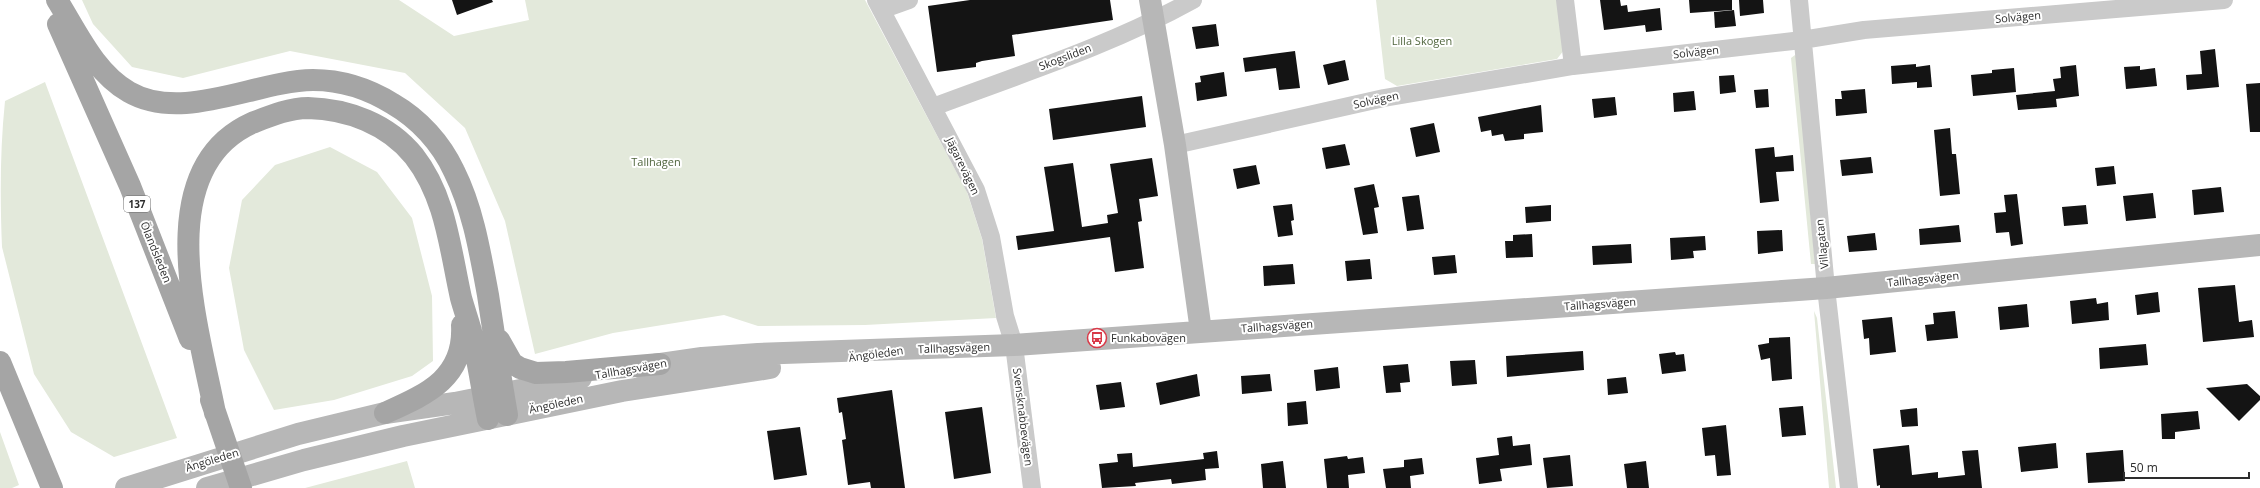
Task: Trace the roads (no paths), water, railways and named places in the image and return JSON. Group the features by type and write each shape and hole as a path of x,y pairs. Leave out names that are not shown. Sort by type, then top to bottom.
{"main road":[{"name":"Ölandsleden","path":"46,0 130,186 181,312 240,488"},
{"path":"57,0 99,66 118,85 149,101 183,103 292,82 313,80 336,82 360,88 383,98 404,110 442,149 455,171 476,232 495,332 506,355 512,363 527,371 566,372 660,364"},
{"path":"1150,0 1152,22 1175,145 1201,331"},
{"path":"215,413 189,273 188,222 193,198 211,158 226,140 243,127 280,113 309,108 351,114 366,119 385,130 414,156 437,198 447,228 461,298 493,395"},
{"name":"Tallhagsvägen","path":"298,434 385,413 425,408 660,364 702,358 809,351 910,350 1014,345 1826,288 2260,245"},
{"path":"385,413 434,388 450,373 457,361 462,346 461,298"},
{"path":"491,316 493,395 497,417"},
{"name":"Ängöleden","path":"207,488 304,460 497,417 681,380 910,350"},
{"path":"0,362 52,488"},
{"path":"28,430 39,479 39,488"},
{"name":"Ängöleden","path":"126,488 298,434"}],"street":[{"path":"878,5 909,0"},
{"name":"Skogsliden","path":"933,107 1076,53 1152,22 1194,0"},
{"path":"1565,0 1573,66"},
{"name":"Villagatan","path":"1799,0 1826,288 1849,488"},
{"name":"Solvägen","path":"1175,145 1384,98 1573,66 1802,40 1864,30 2224,0"},
{"name":"Jägarevägen","path":"878,5 976,190 991,237 1005,316 1014,345"},
{"name":"Svensknabbevägen","path":"1014,345 1032,488"}],"place":[{"name":"Funkabovägen","path":"1097,338"}],"park label":[{"name":"Lilla Skogen","path":"1422,41"},
{"name":"Tallhagen","path":"656,162"}]}
